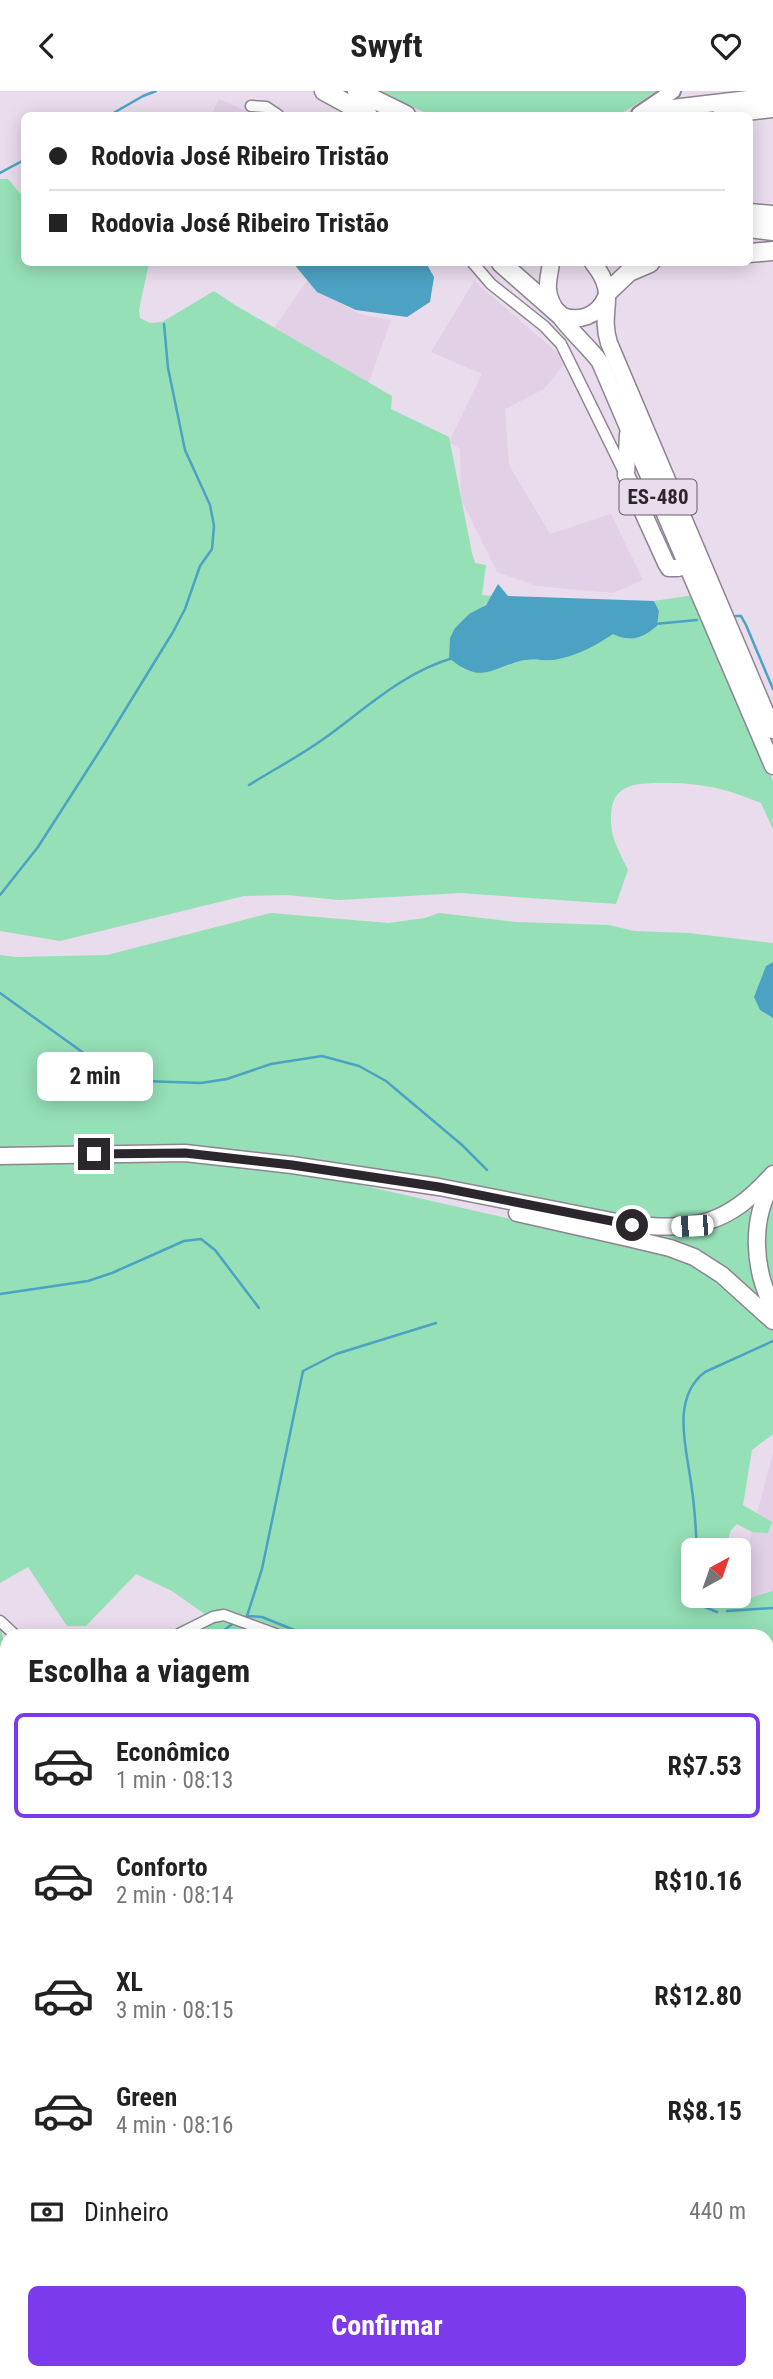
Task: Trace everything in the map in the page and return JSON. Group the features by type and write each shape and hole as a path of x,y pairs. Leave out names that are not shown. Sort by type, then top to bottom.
{"highway":[{"path":"315,91 340,112"},
{"path":"324,91 362,112"},
{"path":"358,91 399,112"},
{"path":"753,213 773,215"},
{"path":"753,228 773,231"},
{"path":"753,253 773,251"},
{"path":"504,266 559,315"},
{"path":"608,292 629,272 643,266"}],"main road":[{"path":"642,112 673,91"},
{"path":"651,112 773,96"},
{"path":"746,112 773,109"},
{"name":"ES-480","path":"551,266 548,291 559,315 600,362 773,730"},
{"path":"559,315 579,319 597,311 608,292 603,276 595,266"},
{"name":"ES-480","path":"608,292 604,324 609,343 773,766"},
{"path":"629,428 626,475 669,568 694,564"},
{"path":"0,1156 185,1153 407,1182 632,1225 666,1227 692,1226 719,1218 743,1204 773,1174"},
{"path":"407,1182 489,1207 670,1248 694,1257 722,1275 773,1321"},
{"path":"773,1182 764,1200 757,1237 760,1271 773,1307"}],"street":[{"path":"251,106 265,107 273,112"},
{"path":"476,266 491,284 561,344 626,475"},
{"path":"188,1629 213,1617 224,1615 262,1629"}],"shaded area":[{"path":"219,99 248,112 212,112"},
{"path":"309,278 326,294 359,314 391,320 363,399 267,338"},
{"path":"474,281 567,361 544,389 505,409 509,465 550,534 611,514 643,580 613,593 537,586 497,572 461,499 460,449 449,442 482,374 431,352"},
{"path":"773,1453 773,1608 728,1619 731,1608 751,1608 750,1538"}],"green space":[{"path":"376,91 657,91 624,112 424,112"},
{"path":"0,179 8,179 21,194 21,266 148,266 139,310 140,318 150,323 162,322 214,291 392,396 391,409 449,437 472,553 475,563 486,565 482,595 492,596 455,628 462,668 487,672 525,660 558,659 587,649 613,633 625,638 636,638 657,626 659,611 654,601 694,595 773,781 773,829 761,803 712,787 641,784 619,792 612,807 612,832 628,870 616,904 460,893 339,900 287,895 244,896 60,941 0,931"},
{"path":"271,913 388,923 425,918 439,913 516,922 609,925 634,931 689,933 773,943 773,962 766,966 760,1010 773,1018 773,1169 723,1212 658,1223 311,1160 153,1144 0,1148 0,955 107,955"},
{"path":"152,1156 308,1173 653,1251 689,1263 721,1283 773,1327 773,1434 752,1450 743,1505 772,1522 768,1533 752,1532 737,1524 729,1538 681,1538 681,1608 751,1608 751,1598 773,1591 773,1629 193,1629 213,1620 172,1591 136,1574 86,1626 67,1626 28,1567 0,1583 0,1161"},
{"path":"773,1188 773,1292 762,1258 764,1220"},
{"path":"750,1208 756,1294 702,1254 652,1238 651,1234 726,1219"}],"water":[{"path":"295,266 428,266 434,277 430,302 407,317 356,310 317,292"},
{"path":"498,584 508,596 654,601 659,611 657,626 647,634 631,639 613,634 587,649 559,659 525,660 487,672 470,671 449,658 450,638 455,628 469,614 486,605"},
{"path":"773,962 773,1018 760,1010 754,997 766,966"}],"waterway":[{"path":"115,112 156,91"},
{"path":"0,173 21,162"},
{"path":"0,895 38,847 173,632 185,609 200,566 212,549 214,526 210,505 185,450 168,368 164,324"},
{"path":"736,616 741,616 746,625 773,689"},
{"path":"655,624 697,620"},
{"path":"249,785 313,746 400,682 453,658"},
{"path":"0,993 99,1064 124,1076 144,1081 201,1083 227,1079 271,1064 322,1056 359,1066 386,1081 462,1145 487,1170"},
{"path":"0,1294 88,1281 184,1241 201,1239 215,1250 259,1308"},
{"path":"247,1616 262,1569 303,1371 336,1354 436,1323"},
{"path":"696,1538 685,1444 684,1411 687,1397 694,1383 705,1372 773,1341"},
{"path":"707,1608 717,1612"},
{"path":"727,1611 773,1608"},
{"path":"247,1616 262,1617 292,1629"},
{"path":"226,1629 235,1622"}],"route":[{"path":"94,1154 171,1152 292,1165 439,1187 632,1225"}]}
